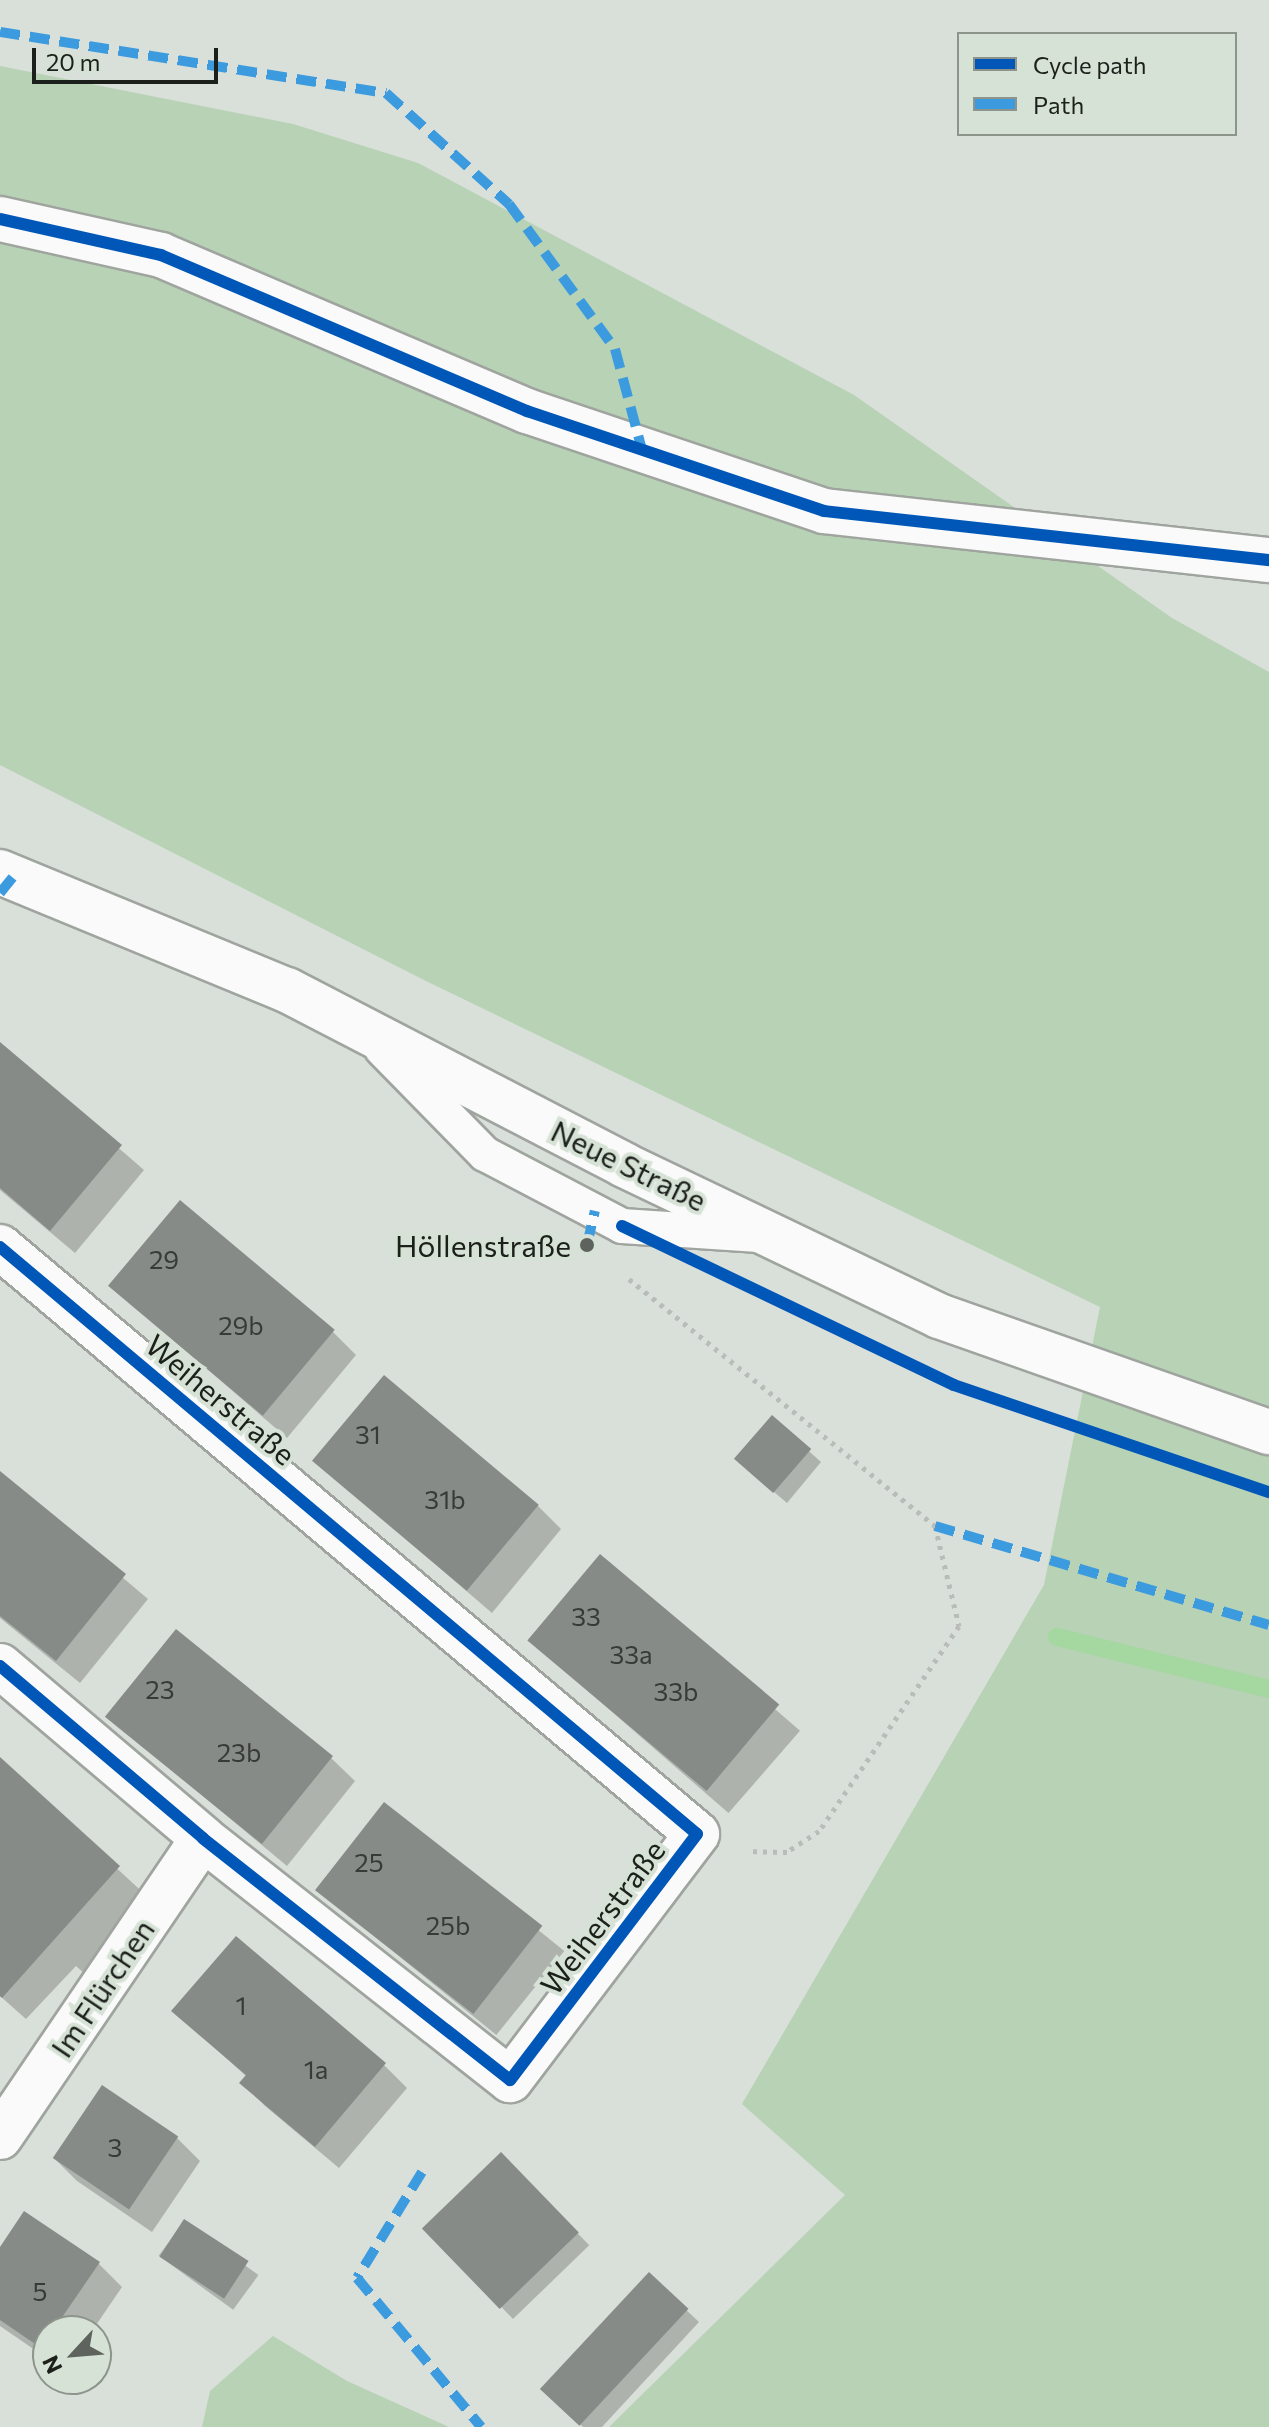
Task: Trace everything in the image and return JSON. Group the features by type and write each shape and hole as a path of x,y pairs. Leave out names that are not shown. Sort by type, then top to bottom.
{"street":[{"path":"0,219 161,255 527,411 824,511 1269,560"},
{"name":"Neue Straße","path":"4,876 287,990 773,1236 939,1316 1269,1432"},
{"name":"Weiherstraße","path":"0,1247 697,1834 510,2080 203,1838 0,1666"},
{"name":"Im Flürchen","path":"0,2137 203,1838"}],"path":[{"path":"625,1275 935,1526 959,1626 819,1831 787,1852 749,1852 697,1834"}],"green space":[{"path":"0,66 293,124 418,163 854,395 1172,618 1269,672 1269,2427 609,2427 845,2195 742,2104 1044,1585 1100,1307 426,981 0,765"},
{"path":"273,2336 347,2381 449,2427 202,2427 210,2391"}],"building":[{"path":"0,1042 122,1145 50,1231 0,1188"},
{"path":"180,1200 335,1330 263,1416 108,1286"},
{"path":"384,1375 539,1505 467,1591 312,1461"},
{"path":"772,1415 811,1449 773,1493 734,1459"},
{"path":"0,1471 126,1574 56,1661 0,1616"},
{"path":"600,1554 779,1704 707,1791 527,1641"},
{"path":"176,1629 333,1756 262,1844 105,1717"},
{"path":"0,1757 120,1866 2,1998 0,1996"},
{"path":"384,1802 542,1926 473,2014 315,1890"},
{"path":"236,1936 386,2063 315,2147 239,2083 246,2075 171,2011"},
{"path":"102,2085 178,2136 129,2209 53,2158"},
{"path":"501,2152 579,2233 500,2309 422,2228"},
{"path":"24,2211 100,2262 64,2315 32,2315 32,2342 0,2320 0,2247"},
{"path":"184,2219 249,2261 224,2299 159,2257"},
{"path":"649,2272 688,2309 579,2426 540,2389"}],"waterway":[{"path":"1057,1637 1269,1689"}],"marked path":[{"path":"0,32 386,93 509,204 615,349 642,450"},
{"path":"0,893 14,876"},
{"path":"587,1245 595,1211"},
{"path":"935,1526 1269,1625"},
{"path":"422,2172 357,2278 481,2427"}],"cycle path":[{"path":"0,219 161,255 527,411 824,511 1269,560"},
{"path":"622,1226 954,1385 1269,1492"},
{"path":"0,1247 697,1834 510,2080 203,1838 0,1666"}],"place":[{"name":"Höllenstraße","path":"587,1245"}]}
